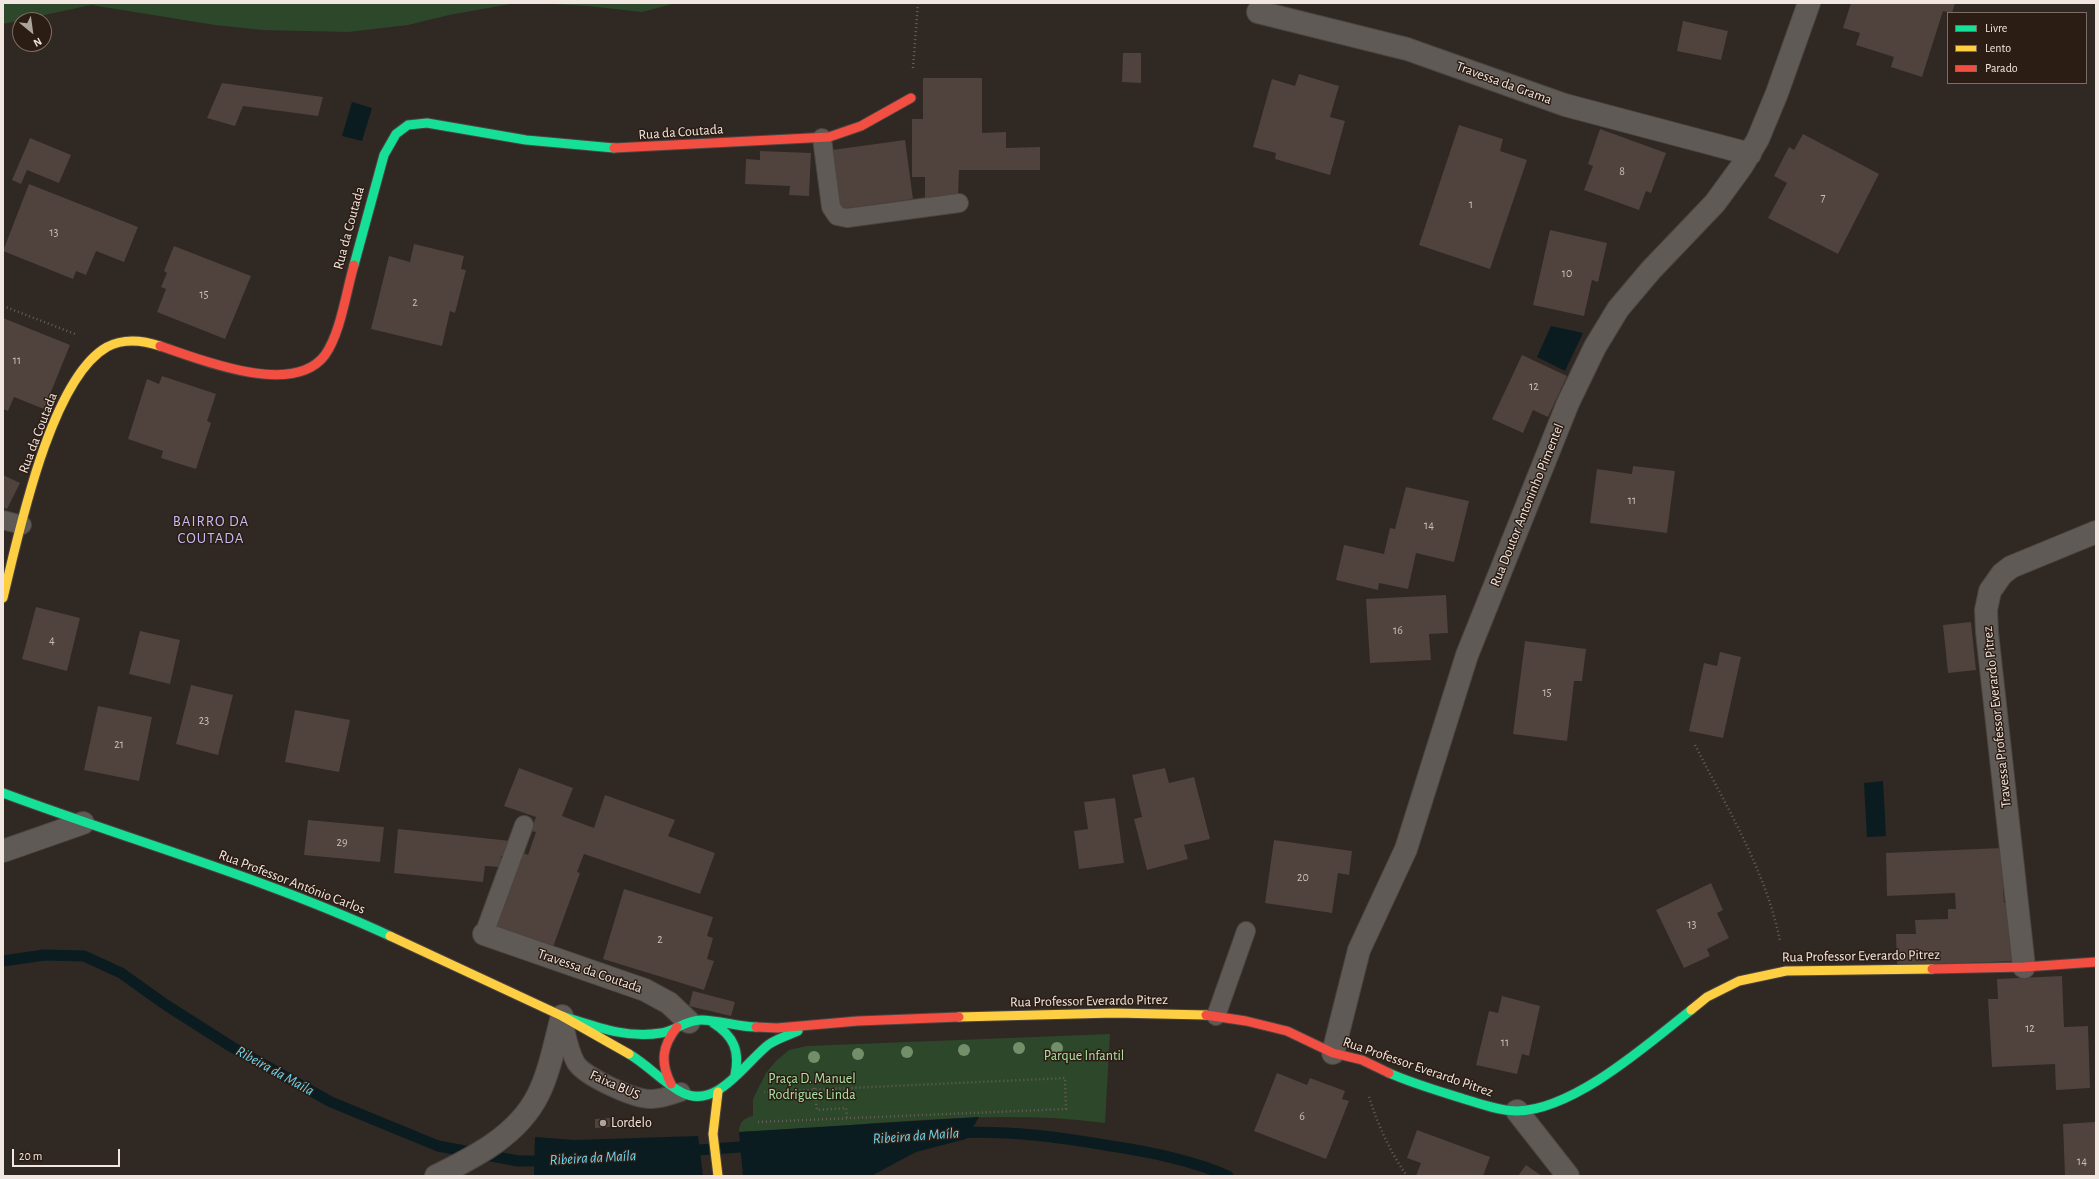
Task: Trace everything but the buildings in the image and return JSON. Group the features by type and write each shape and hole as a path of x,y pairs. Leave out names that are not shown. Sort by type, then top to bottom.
{"street":[{"name":"Rua Doutor Antoninho Pimentel","path":"1333,1053 1359,950 1408,842 1465,661 1532,488 1568,403 1595,347 1618,309 1651,270 1714,203 1734,178 1750,154 1777,93 1809,3"},
{"name":"Travessa da Grama","path":"1258,12 1407,49 1565,105 1750,154"},
{"name":"Rua da Coutada","path":"3,598 42,455 66,396 86,367 101,352 109,347 126,341 146,342 228,368 258,374 275,375 296,373 313,366 326,355 332,342 386,148 398,131 409,125 427,123 526,140 617,149 643,149 822,138 842,134 854,129 911,98"},
{"name":"Travessa Professor Everardo Pitrez","path":"2024,966 1986,632 1987,604 1990,591 1997,579 2012,567 2096,532"},
{"name":"Rua Professor António Carlos","path":"3,792 83,823 261,882 378,931 562,1016"},
{"path":"3,851 83,823"},
{"name":"Travessa da Coutada","path":"484,934 645,990 669,1003 683,1025"},
{"name":"Rua Professor Everardo Pitrez","path":"818,1026 858,1021 1026,1015 1114,1013 1216,1016 1246,1021 1287,1031 1333,1053 1362,1060 1410,1082 1491,1107 1517,1111 1548,1106 1593,1083 1627,1061 1708,997 1739,981 1786,971 2024,966 2096,962"},
{"path":"562,1016 609,1031 632,1035 652,1034 701,1020 777,1028 818,1026"},
{"path":"562,1016 638,1059 685,1094 706,1096 718,1092 728,1085 735,1075 769,1044 799,1031 818,1026"},
{"path":"436,1176 474,1157 498,1141 516,1126 526,1115 538,1095 562,1016"},
{"path":"713,1022 724,1029 733,1038 738,1050 738,1062 735,1075"},
{"path":"683,1025 668,1037 663,1048 662,1061 664,1073 685,1094"},
{"path":"718,1092 713,1134 718,1176"},
{"path":"1517,1111 1568,1176"},
{"path":"706,1122 713,1134"}],"lane":[{"path":"822,138 831,207 837,216 848,218 959,203"},
{"path":"3,520 22,525"},
{"path":"484,934 524,825"},
{"path":"1216,1016 1246,930"},
{"name":"Faixa BUS","path":"562,1016 574,1058 582,1069 592,1078 644,1099 656,1099 685,1094"}],"path":[{"path":"911,98 918,3"},
{"path":"3,306 109,347"},
{"path":"1695,745 1761,879 1778,932 1786,971"},
{"path":"1362,1060 1375,1117 1407,1176"},
{"path":"758,1122 1066,1109 1065,1078 814,1088 759,1093"},
{"path":"814,1088 817,1110 846,1108 847,1118"}],"green space":[{"path":"3,3 516,3 449,15 408,25 348,32 262,30 215,25 91,5 52,13 52,12 12,12 12,22 3,24"},
{"path":"533,3 676,3 642,12 588,6"},
{"name":"Praça D. Manuel Rodrigues Linda","path":"1110,1034 1105,1123 1014,1117 968,1118 739,1132 743,1121 753,1116 753,1099 766,1073 776,1061 789,1050 807,1046"}],"water":[{"path":"352,102 372,108 362,141 342,136"},
{"path":"1551,326 1583,333 1565,371 1537,357"},
{"path":"1883,781 1886,836 1867,837 1864,783"},
{"path":"979,1117 966,1139 916,1152 871,1176 743,1176 739,1132"},
{"path":"698,1136 703,1176 534,1176 535,1137 575,1140"}],"waterway":[{"name":"Ribeira da Maíla","path":"3,961 44,955 84,956 121,973 166,1005 232,1047 331,1102 438,1146 518,1161 548,1161"},
{"name":"Ribeira da Maíla","path":"954,1133 1013,1133 1091,1143 1171,1157 1200,1165 1228,1176"},
{"name":"Ribeira da Maíla","path":"685,1151 754,1146"}],"traffic: fast":[{"path":"354,265 384,155 396,134 408,125 427,123 526,140 614,148"},
{"path":"3,793 247,878 343,915 390,936"},
{"path":"1389,1073 1408,1081 1497,1109 1517,1111 1539,1108 1562,1100 1586,1088 1632,1057 1691,1010"},
{"path":"562,1016 610,1030 635,1034 666,1032 696,1020 715,1021 756,1027"},
{"path":"713,1023 726,1033 734,1045 737,1059 735,1075"},
{"path":"629,1054 681,1092 694,1096 706,1095 729,1083 768,1045 798,1031"}],"traffic: slow":[{"path":"3,598 27,500 39,462 53,424 69,391 87,364 107,347 113,344 126,341 140,341 160,346"},
{"path":"390,936 562,1016 629,1054"},
{"path":"1691,1010 1707,997 1739,981 1786,971 1932,969"},
{"path":"959,1017 1114,1013 1206,1015"},
{"path":"718,1092 713,1134 718,1176"}],"traffic: jam":[{"path":"614,148 829,137 861,126 911,98"},
{"path":"160,346 198,359 245,372 291,374 310,367 325,355 331,346 339,324 354,265"},
{"path":"1932,969 2024,967 2096,962"},
{"path":"1206,1015 1246,1021 1287,1031 1333,1053 1362,1060 1389,1073"},
{"path":"756,1027 777,1028 858,1021 959,1017"},
{"path":"671,1084 665,1068 664,1054 668,1041 677,1027"}],"place":[{"name":"Lordelo","path":"603,1123"}],"district":[{"name":"BAIRRO DA COUTADA","path":"211,530"}],"park label":[{"name":"Parque Infantil","path":"1084,1056"}]}
